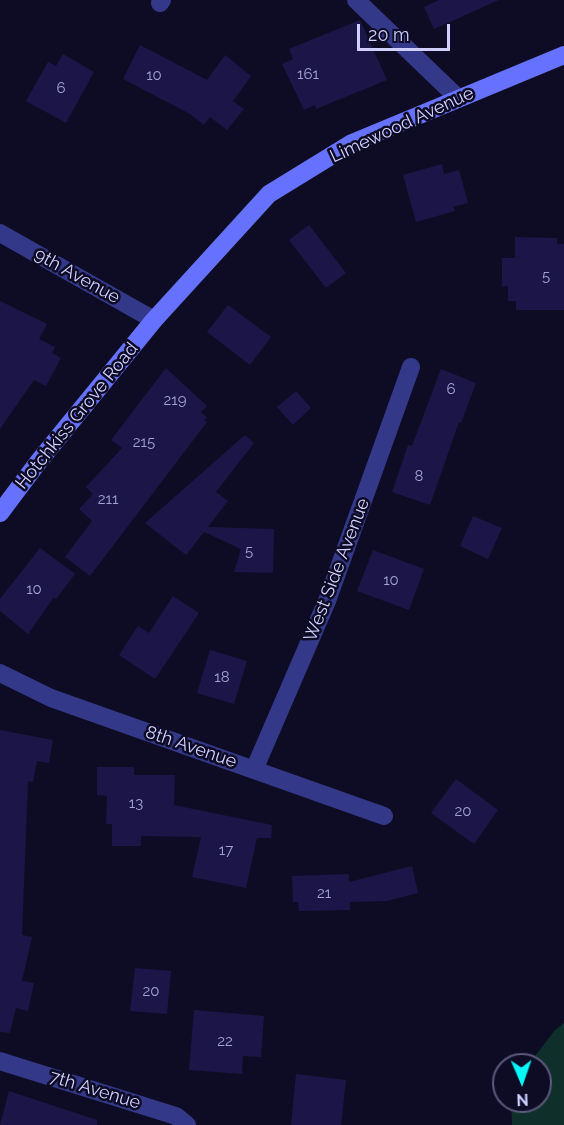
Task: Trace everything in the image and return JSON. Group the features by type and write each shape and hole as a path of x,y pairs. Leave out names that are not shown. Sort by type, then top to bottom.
{"main road":[{"name":"Limewood Avenue","path":"154,320 269,194 352,143 564,55"},
{"name":"Hotchkiss Grove Road","path":"0,513 39,461 154,320"}],"street":[{"path":"356,0 458,98"},
{"name":"9th Avenue","path":"0,233 154,320"},
{"name":"West Side Avenue","path":"254,770 327,601 411,367"},
{"name":"8th Avenue","path":"0,673 51,698 384,816"},
{"name":"7th Avenue","path":"0,1061 176,1116 187,1125"}],"green space":[{"path":"564,1023 564,1125 512,1125 512,1113 552,1113 552,1053 537,1053 555,1030"}],"building":[{"path":"439,0 499,0 434,29 424,7"},
{"path":"360,20 387,80 316,109 315,105 304,110 282,64 293,59 289,49"},
{"path":"140,45 207,80 225,55 251,76 233,101 244,109 227,130 210,117 204,125 190,114 123,79"},
{"path":"63,54 94,72 66,123 26,101 48,62 56,66"},
{"path":"442,164 444,174 459,170 468,203 453,207 455,211 416,222 403,175"},
{"path":"309,225 346,273 326,288 289,240"},
{"path":"515,237 557,238 557,244 564,244 564,310 516,310 516,301 508,301 508,286 502,287 502,258 515,258"},
{"path":"0,301 47,324 39,339 55,347 52,353 61,358 46,386 34,380 0,429"},
{"path":"228,305 271,337 250,365 207,332"},
{"path":"166,368 207,406 201,412 207,418 204,420 207,422 90,576 65,557 92,521 79,509 93,494 86,487 122,448 111,440"},
{"path":"441,369 476,383 461,423 459,422 430,505 392,492 408,445 412,446"},
{"path":"296,391 311,408 293,425 277,407"},
{"path":"245,435 254,443 216,492 228,501 208,527 274,529 273,573 234,572 241,549 204,532 186,555 145,523"},
{"path":"473,516 502,528 488,559 460,546"},
{"path":"40,548 75,574 56,599 54,597 28,634 0,611 0,599"},
{"path":"373,550 424,569 409,610 357,591"},
{"path":"173,596 199,613 155,679 119,655 138,626 149,633"},
{"path":"210,650 247,661 234,704 197,693"},
{"path":"0,730 53,740 49,763 37,761 33,782 28,781 22,935 32,937 22,981 34,983 28,1011 16,1008 10,1033 0,1032"},
{"path":"97,767 134,767 134,775 175,775 174,805 272,825 271,838 257,838 246,888 192,877 201,837 141,836 141,846 112,846 112,824 106,824 107,796 97,795"},
{"path":"456,779 498,810 474,844 431,813"},
{"path":"412,866 418,893 387,901 350,902 350,910 299,911 298,902 293,902 292,876 349,874 349,882"},
{"path":"135,968 171,971 167,1014 130,1011"},
{"path":"194,1010 264,1016 261,1057 243,1056 242,1074 189,1070"},
{"path":"296,1074 346,1080 341,1125 291,1125"},
{"path":"9,1091 97,1120 97,1125 0,1125"}]}
